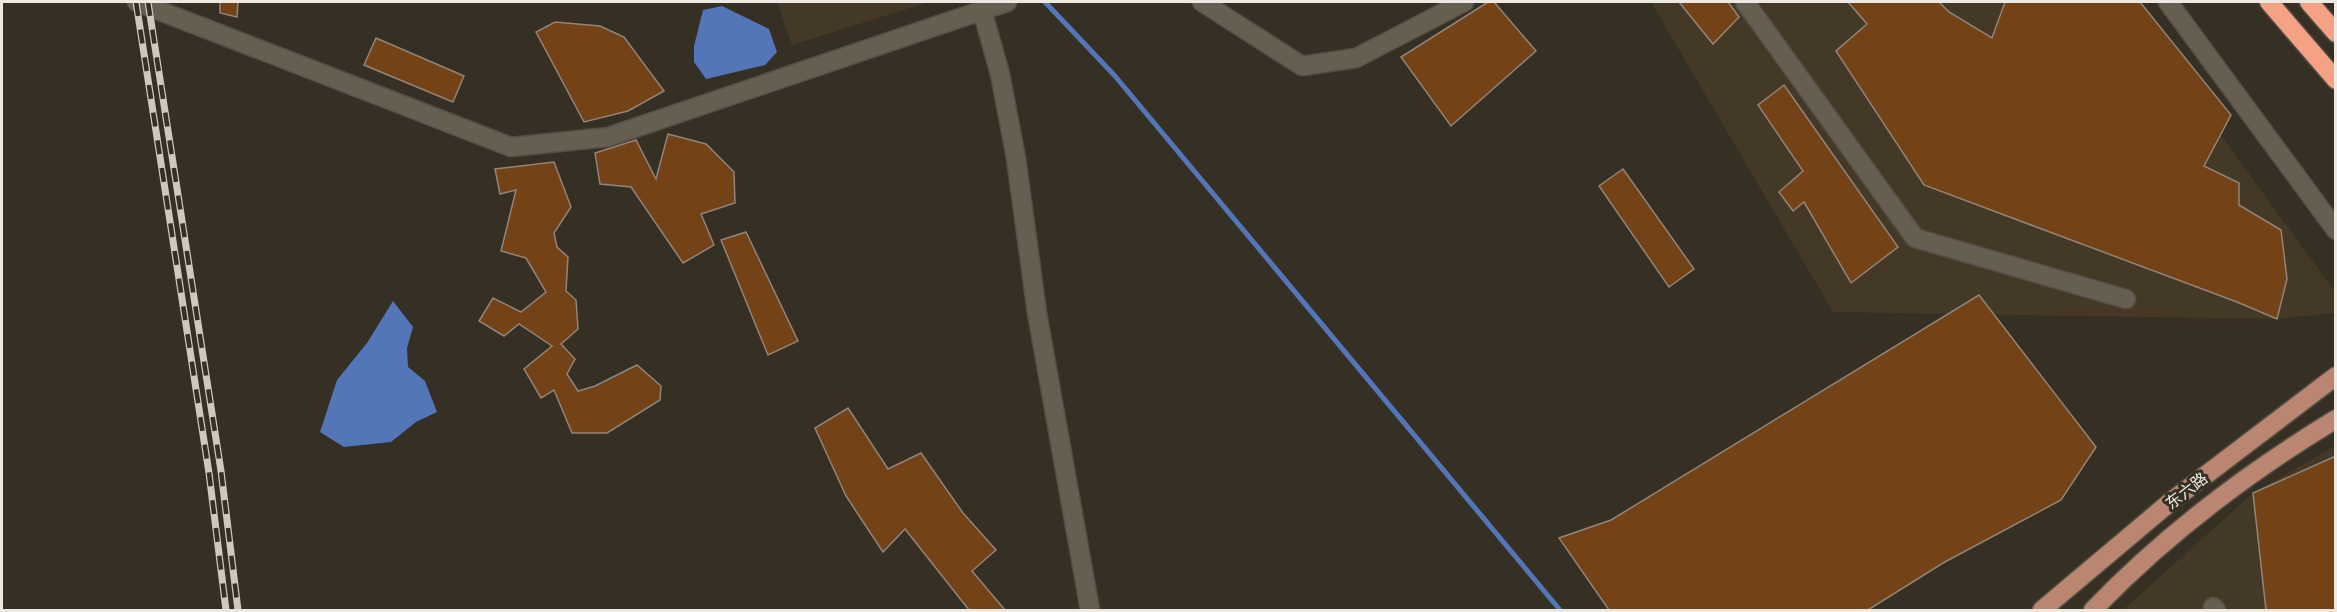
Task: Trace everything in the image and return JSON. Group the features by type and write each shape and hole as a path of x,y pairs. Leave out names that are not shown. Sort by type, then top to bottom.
{"highway":[{"path":"2269,2 2336,80"},
{"path":"2309,2 2336,33"}],"main road":[{"name":"东六路","path":"2042,610 2169,503 2336,376"},
{"name":"东六路","path":"2093,610 2130,572 2193,518 2247,476 2336,419"}],"street":[{"path":"137,2 511,147 608,137 1007,2"},
{"path":"1202,2 1302,66 1356,58 1464,2"},
{"path":"1745,2 1915,238 2126,300"},
{"path":"2168,2 2336,230"},
{"path":"982,10 1000,74 1016,158 1037,313 1090,610"}],"shaded area":[{"path":"777,2 929,2 792,45"},
{"path":"1651,2 2124,2 2335,292 2335,313 2277,319 1833,312"},
{"path":"2335,446 2335,610 2123,610 2253,493"}],"water":[{"path":"722,6 769,29 777,52 765,65 706,79 694,62 694,46 703,10"},
{"path":"393,301 413,327 407,348 408,367 425,381 437,412 416,422 391,442 344,447 320,432 337,380 367,343"}],"building":[{"path":"220,2 238,2 237,17 220,13"},
{"path":"1488,2 1494,2 1536,51 1451,126 1401,57"},
{"path":"1679,2 1728,2 1739,17 1713,44"},
{"path":"1848,2 1939,2 1949,12 1992,38 2005,2 2140,2 2231,115 2204,166 2239,183 2239,205 2281,230 2287,279 2277,319 1924,185 1836,51 1867,24"},
{"path":"555,22 600,26 624,37 664,91 628,111 584,122 536,32"},
{"path":"376,38 464,76 453,102 364,65"},
{"path":"1784,85 1898,247 1851,283 1804,202 1793,211 1779,192 1803,171 1758,105"},
{"path":"668,134 706,144 734,172 735,203 701,214 714,245 683,263 631,187 600,184 595,153 636,140 656,179"},
{"path":"554,162 571,207 554,233 557,247 568,257 566,291 576,300 578,329 561,344 575,359 567,374 578,391 595,386 637,365 661,386 660,400 607,433 572,433 554,390 541,398 524,369 552,346 519,324 504,336 479,321 493,298 521,312 546,292 526,258 501,251 516,190 500,194 495,169"},
{"path":"1623,169 1694,269 1669,287 1599,186"},
{"path":"746,232 798,341 768,355 721,240"},
{"path":"1979,295 2096,447 2061,500 1943,563 1868,610 1609,610 1559,538 1611,520"},
{"path":"848,408 888,469 921,453 963,513 996,550 972,571 1005,610 969,610 905,529 883,552 846,496 815,428"},
{"path":"2336,456 2336,610 2266,610 2253,493"}],"waterway":[{"path":"1045,2 1115,76 1560,610"}],"railway":[{"path":"136,2 209,473 226,610"},
{"path":"148,2 221,471 238,610"}]}
